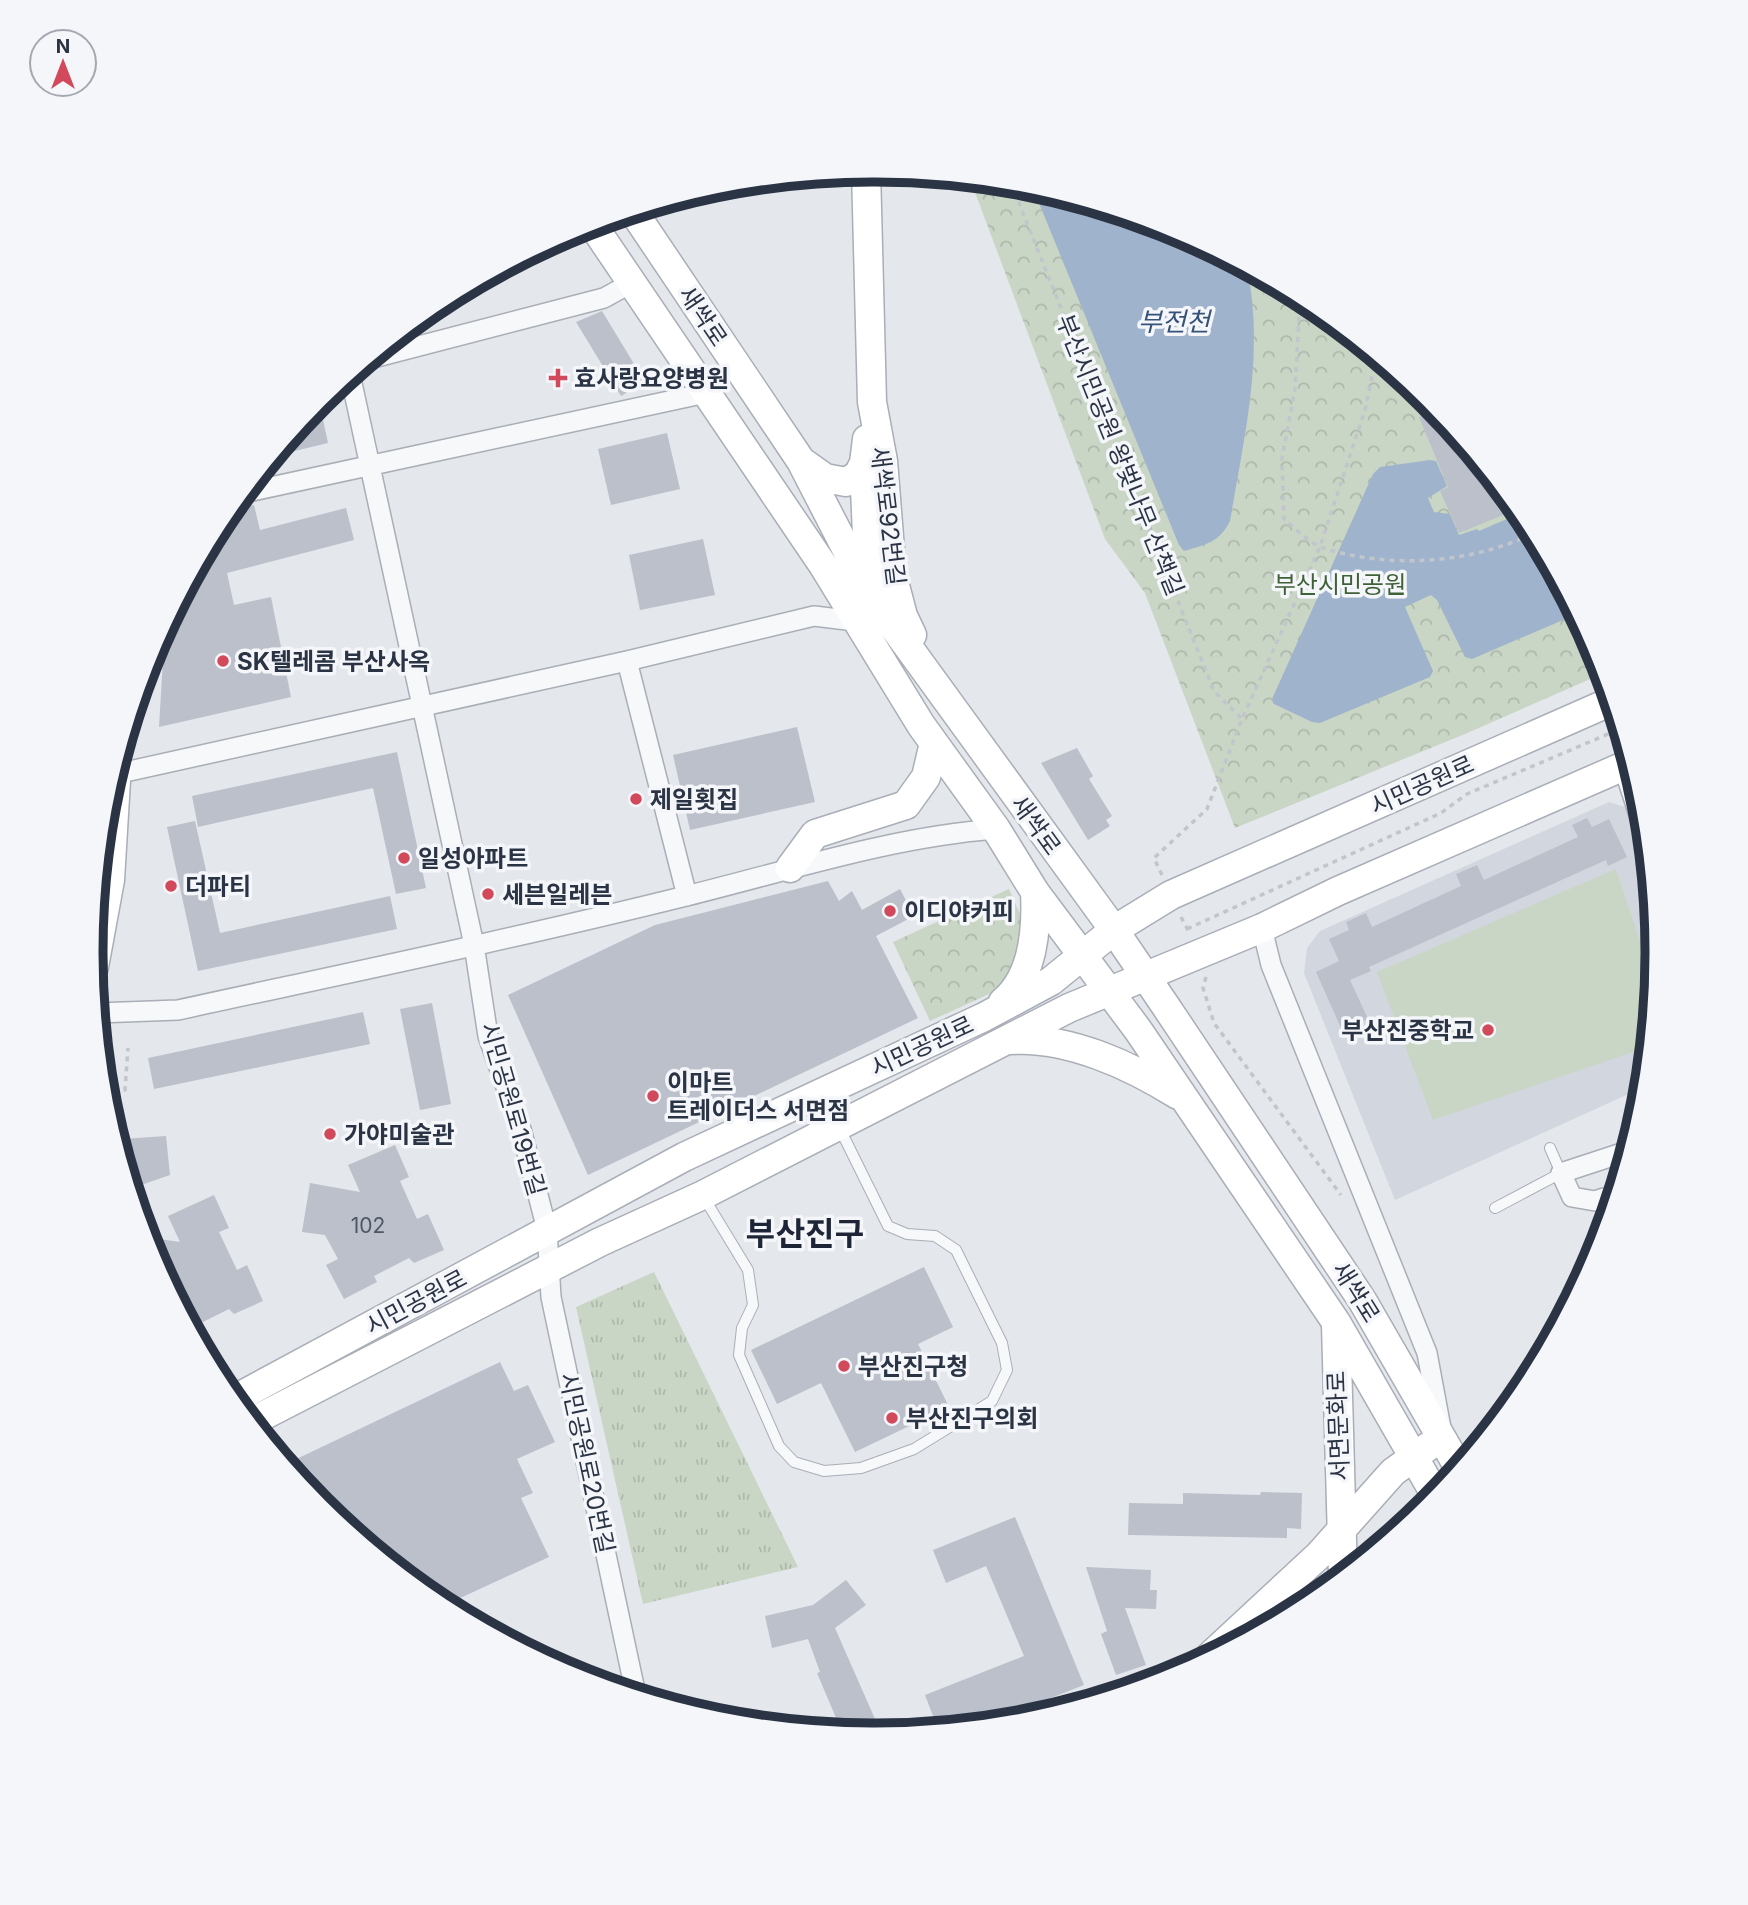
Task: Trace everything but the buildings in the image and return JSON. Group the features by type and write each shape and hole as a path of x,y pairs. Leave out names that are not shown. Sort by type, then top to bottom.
{"main road":[{"name":"새싹로92번길","path":"855,621 869,593 864,463 872,402 866,182"},
{"name":"새싹로","path":"638,219 801,461 869,593 1114,930 1363,1300 1454,1459"},
{"name":"새싹로","path":"598,233 822,565 934,743 996,829 1035,892 1112,992 1336,1322 1430,1486"},
{"name":"새싹로92번길","path":"872,402 883,461 892,573 903,616 948,704"},
{"path":"801,461 825,478 846,482 858,475 864,463"},
{"name":"시민공원로","path":"243,1395 684,1157 984,1017 1051,981 1114,930 1171,895 1604,705"},
{"path":"790,867 815,834 905,805 926,777 934,743"},
{"name":"시민공원로","path":"260,1418 551,1267 839,1127 1069,1008 1262,928 1338,891 1623,774"},
{"path":"105,910 113,834"},
{"path":"984,1017 1019,989 1037,919 1035,892"},
{"path":"1003,1041 1038,1038 1098,1056 1151,1078 1186,1100"},
{"name":"서면문화로","path":"1336,1322 1342,1564"},
{"path":"239,1389 258,1387"},
{"name":"서면문화로","path":"1341,1530 1393,1472 1442,1436"},
{"path":"1232,1635 1341,1530"}],"street":[{"path":"390,354 604,298 631,283"},
{"name":"시민공원로19번길","path":"353,385 474,945 488,1036 521,1129 547,1230"},
{"path":"258,490 706,393"},
{"path":"127,767 627,661 814,616 855,621"},
{"path":"106,1013 178,1010 687,896 627,661"},
{"name":"새싹로","path":"687,896 790,867 961,832 996,829"},
{"name":"새싹로","path":"1262,928 1271,965 1427,1353 1442,1436"},
{"path":"1604,1199 1595,1201 1572,1198 1561,1173 1617,1155"},
{"name":"시민공원로20번길","path":"547,1230 551,1297 634,1684"}],"lane":[{"path":"703,1195 748,1270 753,1305 742,1328 739,1355 779,1446 794,1462 824,1471 861,1468 914,1449 992,1401 1007,1370 1002,1343 956,1250 935,1236 907,1234 888,1226 839,1127"},
{"path":"1495,1208 1561,1173 1550,1148"}],"path":[{"name":"부산시민공원 왕벚나무 산책길","path":"1016,196 1214,691 1242,719"},
{"path":"1299,310 1295,389 1282,458 1284,519 1320,547 1383,559 1430,559 1476,554 1524,538"},
{"path":"1154,858 1207,809 1242,719 1320,547 1365,410 1374,366"},
{"path":"1343,1198 1214,1023 1203,988 1208,970 1187,929 1441,813 1467,794 1612,732"},
{"path":"116,1089 125,1090 128,1048"}],"shaded area":[{"name":"부산진중학교","path":"1609,802 1631,809 1643,902 1645,953 1643,1003 1632,1093 1395,1200 1304,973 1307,948 1320,931"}],"green space":[{"name":"부산시민공원","path":"973,188 1073,208 1169,240 1259,285 1343,341 1419,407 1485,483 1515,524 1541,567 1565,612 1594,678 1465,734 1235,828 1145,593 1105,539"},
{"path":"1616,869 1645,956 1638,1050 1433,1120 1377,972"},
{"path":"1009,889 1024,923 1009,985 930,1021 893,942"},
{"path":"654,1272 798,1567 643,1604 576,1307"}],"water":[{"name":"부전천","path":"1038,200 1073,208 1169,240 1249,279 1254,332 1253,364 1246,427 1230,521 1222,534 1211,542 1184,551 1179,545"},
{"path":"1436,461 1447,486 1428,498 1434,512 1450,514 1459,535 1477,529 1479,531 1510,518 1541,567 1568,618 1472,659 1465,657 1437,600 1431,595 1405,607 1433,671 1430,677 1320,723 1312,722 1274,704 1272,699 1373,474 1380,467"}],"place":[{"name":"효사랑요양병원","path":"558,378"},
{"name":"SK텔레콤 부산사옥","path":"223,661"},
{"name":"제일횟집","path":"636,799"},
{"name":"일성아파트","path":"404,858"},
{"name":"더파티","path":"171,886"},
{"name":"세븐일레븐","path":"488,894"},
{"name":"이디야커피","path":"890,911"},
{"name":"부산진중학교","path":"1488,1030"},
{"name":"이마트 트레이더스 서면점","path":"653,1096"},
{"name":"가야미술관","path":"330,1134"},
{"name":"부산진구청","path":"844,1366"},
{"name":"부산진구의회","path":"892,1418"}],"district":[{"name":"부산진구","path":"805,1233"}]}
